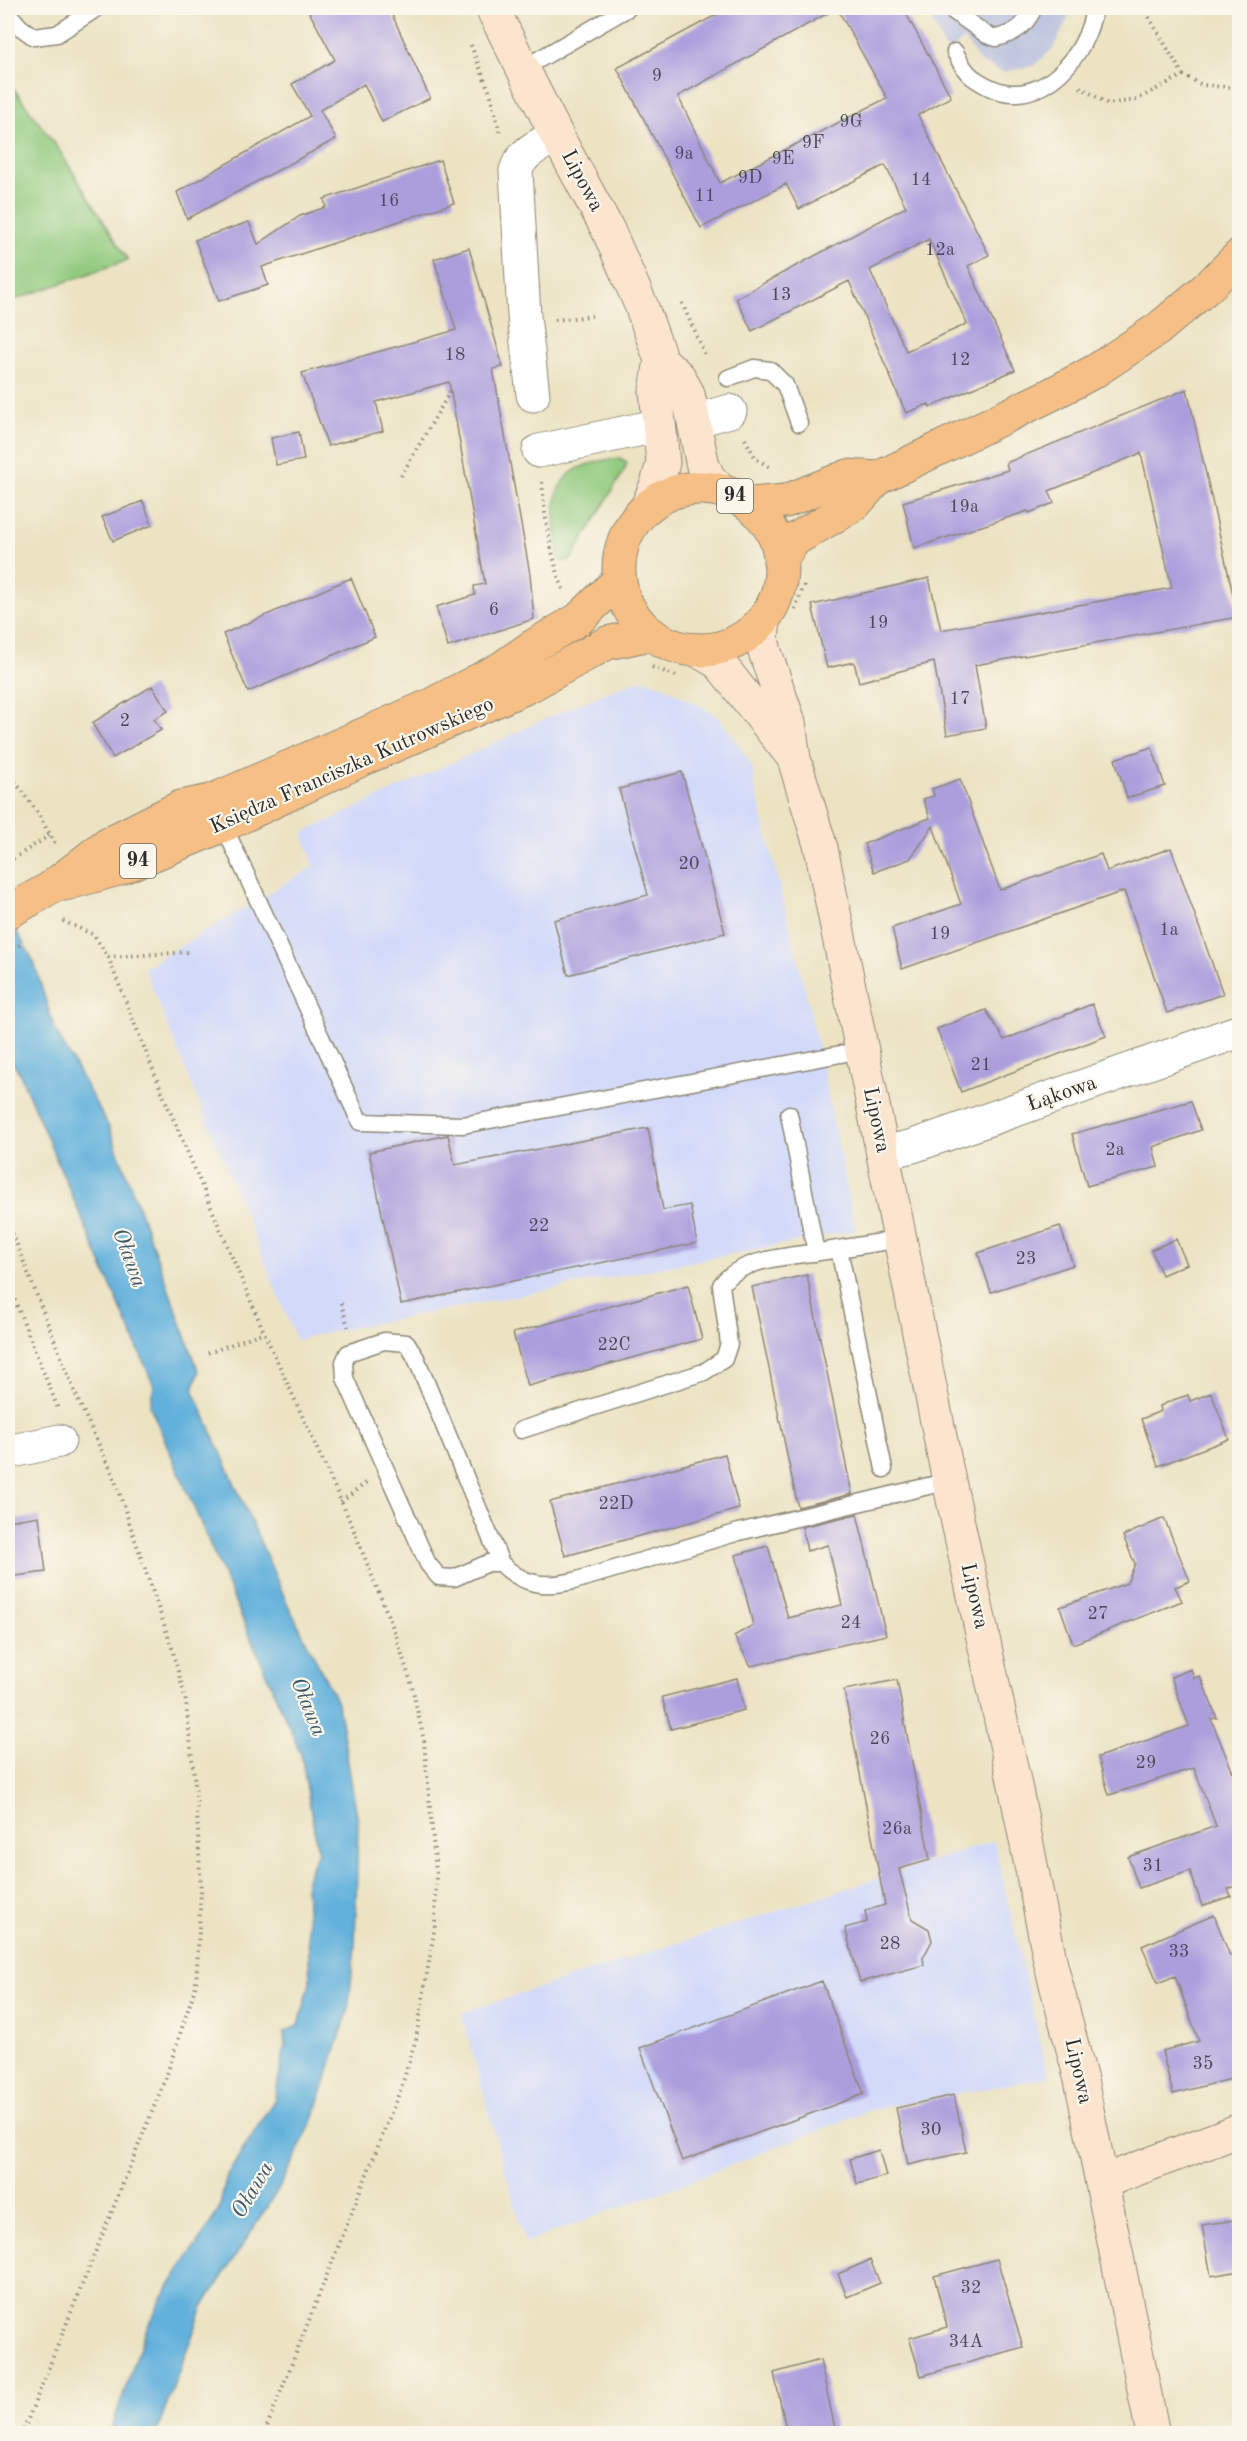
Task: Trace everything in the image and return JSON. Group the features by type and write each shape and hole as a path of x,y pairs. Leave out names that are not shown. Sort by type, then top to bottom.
{"main road":[{"name":"94","path":"780,561 794,540 855,504 878,478 1006,418 1095,370 1158,329 1210,285 1239,255"},
{"name":"94","path":"749,504 786,501 848,476 878,478"},
{"name":"94","path":"701,488 720,490 749,504 766,523 777,545 780,561 779,588 764,619 750,633 734,643 716,649 681,648 664,643 650,634 635,618 625,600 619,580 618,567 623,540 629,528 646,507 681,490 701,488"},
{"name":"Księdza Franciszka Kutrowskiego","path":"8,912 49,889 118,869 217,813 500,669 579,619 619,580"},
{"name":"Księdza Franciszka Kutrowskiego","path":"217,813 339,770 529,686 607,643 650,634"}],"street":[{"name":"Lipowa","path":"492,8 608,230 641,305 661,360 679,376 688,394 704,466 708,478 720,490"},
{"path":"533,395 524,316 516,171 518,163 535,147 557,136"},
{"name":"Lipowa","path":"646,507 657,484 663,463 656,391 661,360"},
{"path":"539,451 651,427"},
{"name":"Lipowa","path":"764,619 762,639 765,652 789,722 794,759 821,848 949,1481 1051,1965 1081,2080 1153,2433"},
{"name":"Lipowa","path":"698,650 719,663 794,759"},
{"name":"Łąkowa","path":"883,1153 913,1146 1239,1031"},
{"path":"8,1452 59,1427"},
{"path":"1102,2182 1239,2130"}],"lane":[{"path":"8,12 20,27 34,37 57,34 97,8"},
{"path":"524,68 628,8"},
{"path":"951,8 975,27 996,38 1009,35 1020,28 1034,8"},
{"path":"955,52 964,71 974,79 1002,93 1020,93 1046,85 1067,66 1086,41 1094,8"},
{"path":"728,378 754,368 770,370 785,385 799,423"},
{"path":"217,813 360,1122 463,1125 862,1050"},
{"path":"789,1114 816,1252"},
{"path":"521,1430 704,1372 724,1359 729,1344 721,1285 727,1276 773,1258 900,1239"},
{"path":"839,1249 884,1469"},
{"path":"501,1563 488,1563 454,1578 439,1577 428,1564 345,1378 344,1362 348,1353 384,1341 407,1343 416,1358 501,1563 513,1575 531,1582 552,1586 739,1532 949,1481"}],"path":[{"path":"1140,8 1147,14 1183,75 1203,85 1239,88"},
{"path":"1067,66 1070,79 1108,104 1136,100 1183,75"},
{"path":"485,79 498,131 518,163"},
{"path":"401,476 450,392"},
{"path":"539,451 547,534 554,564 566,594"},
{"path":"8,772 35,808 58,848"},
{"path":"8,862 50,835"},
{"path":"63,921 94,935 108,957 164,1097 264,1332 341,1502 395,1633 412,1686 426,1763 436,1872 435,1926 416,2039 401,2088 264,2433"},
{"path":"108,957 189,952"},
{"path":"8,1222 78,1400 113,1475 172,1648 186,1702 196,1794 201,1892 196,1985 166,2077 22,2433"},
{"path":"8,1283 59,1427"},
{"path":"208,1353 264,1332"},
{"path":"341,1502 363,1486"}],"shaded area":[{"path":"925,8 1073,8 1053,49 1033,66 1003,72 980,62 964,39 948,54"},
{"path":"645,680 661,685 719,718 753,768 754,783 810,1010 856,1230 309,1336 297,1341 144,968 314,866 303,833 560,712 635,681"},
{"path":"994,1841 1048,2077 873,2109 678,2186 525,2242 461,2013"}],"green space":[{"path":"8,81 59,150 128,260 8,302"},
{"path":"619,458 627,462 625,469 571,560 562,561 559,559 555,519 559,489 566,477 578,469 595,462"}],"water":[{"name":"Oława","path":"8,916 34,962 54,1028 109,1127 199,1372 193,1389 288,1605 338,1704 358,1822 355,1946 348,2011 313,2120 281,2185 203,2307 156,2433 110,2433 146,2330 162,2298 219,2210 227,2175 275,2099 285,2046 284,2033 299,2025 310,1983 306,1879 318,1852 301,1754 150,1406 154,1386 18,1070 8,1057"}],"building":[{"path":"307,8 389,8 430,98 382,122 364,84 320,110 336,139 187,219 177,192 310,116 292,84 335,60"},
{"path":"729,8 837,8 903,8 951,97 918,115 989,255 968,266 1015,370 930,407 929,404 906,413 849,281 752,331 736,298 906,207 885,165 799,209 786,184 701,228 617,68","holes":["837,8 887,98 720,183 678,96","929,239 967,324 906,351 870,270"]},
{"path":"440,160 454,203 262,267 268,285 219,301 195,240 249,222 258,244 300,216 326,207 324,199"},
{"path":"469,248 503,367 493,369 530,574 534,619 448,647 436,607 475,595 474,586 485,584 449,382 376,402 383,431 328,446 302,373 456,330 434,259"},
{"path":"1187,389 1238,617 975,665 986,728 947,735 934,662 859,682 854,662 827,668 812,605 929,578 941,630 1172,588 1141,453 1049,491 1054,503 1029,513 1028,511 914,548 903,502 1008,470 1006,463"},
{"path":"299,432 304,460 276,465 271,438"},
{"path":"143,501 152,525 113,541 102,517"},
{"path":"351,578 375,637 248,692 223,634"},
{"path":"152,686 168,711 154,719 161,730 113,758 92,723"},
{"path":"1152,747 1165,786 1127,798 1115,759"},
{"path":"682,772 725,933 568,975 554,920 648,895 619,789"},
{"path":"960,779 1000,890 1101,854 1107,871 1171,848 1223,994 1167,1013 1124,891 902,969 892,928 961,904 933,826 910,859 874,872 864,844 930,818 923,799 934,796 932,789"},
{"path":"1092,1004 1106,1036 961,1092 937,1029 986,1010 1004,1040"},
{"path":"1191,1101 1201,1130 1153,1147 1158,1167 1087,1186 1072,1134"},
{"path":"648,1128 663,1210 690,1205 697,1243 401,1304 369,1152 448,1135 455,1165"},
{"path":"1060,1226 1073,1265 991,1292 978,1253"},
{"path":"1176,1239 1187,1264 1162,1275 1151,1250"},
{"path":"807,1275 852,1494 798,1507 752,1287"},
{"path":"688,1285 702,1339 528,1386 513,1333"},
{"path":"1211,1393 1229,1439 1158,1466 1141,1419 1161,1411 1160,1406 1173,1400 1188,1395 1190,1401"},
{"path":"725,1454 739,1509 565,1556 550,1502"},
{"path":"857,1514 886,1635 751,1666 734,1636 753,1625 736,1555 768,1546 788,1618 842,1605 828,1545 807,1551 802,1527"},
{"path":"39,1516 46,1572 8,1577 8,1521"},
{"path":"1164,1518 1190,1581 1175,1587 1182,1601 1073,1644 1060,1607 1127,1583 1135,1564 1123,1536"},
{"path":"1191,1669 1194,1678 1200,1676 1217,1718 1211,1719 1234,1775 1239,1772 1239,1885 1228,1889 1231,1896 1202,1906 1190,1871 1139,1888 1128,1857 1216,1826 1194,1768 1109,1795 1098,1757 1189,1726 1171,1677"},
{"path":"737,1678 744,1710 671,1729 662,1697"},
{"path":"897,1680 930,1860 899,1869 912,1919 929,1929 932,1941 923,1958 924,1965 860,1982 845,1928 867,1922 865,1911 885,1905 844,1690"},
{"path":"1214,1915 1230,1956 1239,1952 1239,2077 1173,2094 1162,2051 1199,2041 1175,1976 1158,1983 1142,1946"},
{"path":"822,1981 864,2094 682,2161 640,2048"},
{"path":"954,2095 966,2152 908,2165 896,2108"},
{"path":"879,2150 886,2176 857,2184 850,2159"},
{"path":"1234,2220 1239,2249 1239,2271 1211,2276 1202,2225"},
{"path":"997,2259 1023,2347 921,2376 909,2338 947,2327 934,2276"},
{"path":"870,2260 880,2283 847,2297 838,2274"},
{"path":"820,2360 836,2433 787,2433 774,2373"}]}
